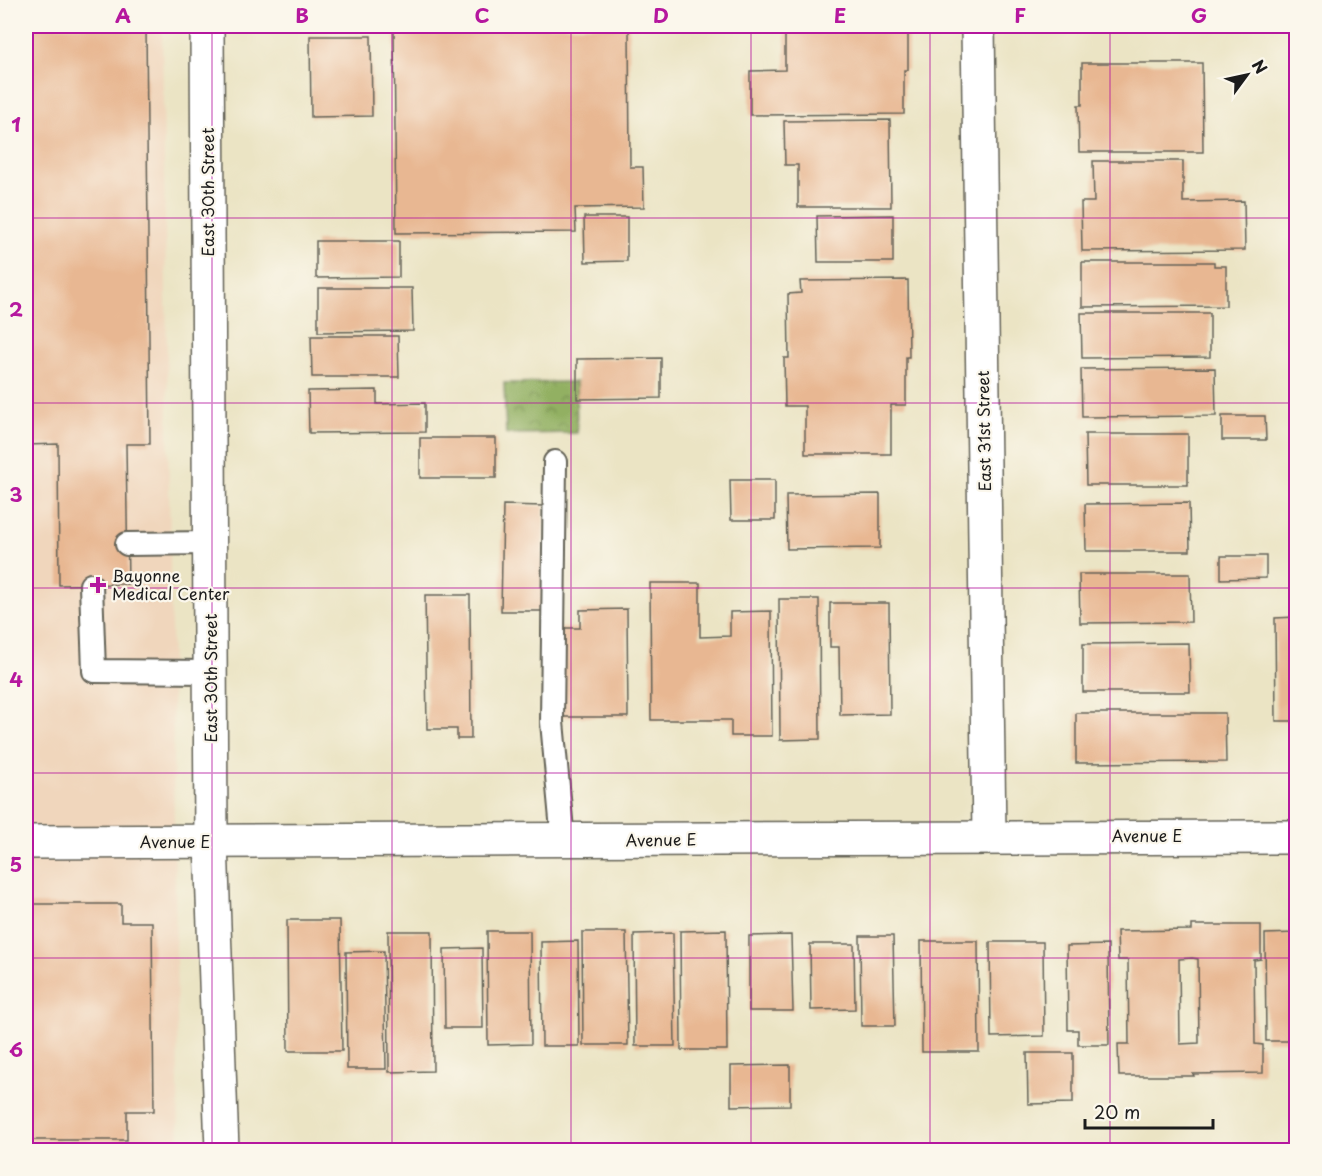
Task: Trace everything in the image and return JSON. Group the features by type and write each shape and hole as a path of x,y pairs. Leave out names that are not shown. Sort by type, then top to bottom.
{"street":[{"name":"East 30th Street","path":"207,26 211,842 222,1144"},
{"name":"East 31st Street","path":"978,26 989,836"},
{"name":"Avenue E","path":"26,842 563,841 989,836 1296,837"}],"lane":[{"path":"555,462 552,722 563,841"},
{"path":"127,544 210,543"},
{"path":"91,585 93,670 210,672"}],"shaded area":[{"name":"Bayonne Medical Center","path":"26,26 162,26 179,1145 26,1145"}],"green space":[{"path":"576,382 577,433 506,434 504,383"}],"building":[{"path":"26,26 146,26 150,444 126,444 128,584 59,585 58,444 26,445"},
{"path":"394,26 629,26 630,167 643,167 644,207 575,208 576,232 396,233"},
{"path":"785,26 908,26 908,70 904,70 904,114 750,115 750,71 785,70"},
{"path":"1080,26 1219,26 1219,28 1080,29"},
{"path":"310,36 371,36 372,116 311,117"},
{"path":"1082,63 1202,63 1203,152 1079,152 1078,105 1082,105"},
{"path":"890,120 891,207 798,207 798,165 785,165 784,121"},
{"path":"1093,161 1183,161 1183,202 1244,201 1245,250 1082,251 1081,202 1094,202"},
{"path":"893,215 893,262 818,262 817,216"},
{"path":"584,217 627,217 627,261 585,262"},
{"path":"316,241 399,241 399,277 316,278"},
{"path":"1082,262 1214,262 1214,266 1226,266 1226,306 1082,307"},
{"path":"908,280 909,357 906,357 906,405 891,405 891,454 805,454 805,406 785,406 784,358 789,358 788,294 801,293 800,281"},
{"path":"318,288 412,288 413,331 318,332"},
{"path":"1081,313 1210,313 1210,357 1082,358"},
{"path":"311,336 398,336 399,377 312,377"},
{"path":"661,358 661,398 577,399 577,359"},
{"path":"1215,368 1216,416 1082,417 1081,369"},
{"path":"377,390 377,404 425,403 425,432 309,433 308,391"},
{"path":"1222,416 1265,416 1266,440 1222,440"},
{"path":"1293,427 1296,427 1296,476 1294,476"},
{"path":"1085,434 1188,434 1188,485 1086,485"},
{"path":"420,438 496,438 496,478 420,478"},
{"path":"730,480 775,480 775,520 731,520"},
{"path":"880,494 880,548 787,549 786,495"},
{"path":"1189,503 1190,551 1086,551 1085,504"},
{"path":"503,505 544,506 542,611 501,611"},
{"path":"1221,556 1266,556 1266,578 1221,579"},
{"path":"1079,574 1190,574 1191,622 1080,623"},
{"path":"650,583 700,583 700,637 730,636 730,612 771,611 772,736 731,736 731,720 651,720"},
{"path":"425,595 470,595 471,739 457,739 457,729 427,729"},
{"path":"779,599 819,599 820,739 780,740"},
{"path":"830,603 889,603 890,714 840,715 839,647 830,647"},
{"path":"627,609 628,717 562,717 560,628 580,628 580,610"},
{"path":"1296,617 1296,721 1276,721 1275,618"},
{"path":"1189,643 1190,692 1083,692 1083,644"},
{"path":"1076,713 1225,713 1226,762 1076,763"},
{"path":"26,904 121,904 121,922 152,922 154,1111 127,1111 127,1140 26,1140"},
{"path":"287,920 340,920 342,1051 288,1051"},
{"path":"1192,925 1261,925 1261,959 1254,960 1255,1044 1263,1045 1263,1073 1119,1076 1118,1044 1129,1044 1128,960 1118,960 1117,931 1192,930","holes":["1179,959 1198,959 1199,1043 1180,1044"]},
{"path":"726,930 727,1050 681,1050 680,931"},
{"path":"388,931 432,931 433,1071 389,1072"},
{"path":"487,931 530,931 531,1044 488,1045"},
{"path":"582,932 626,932 628,1045 583,1045"},
{"path":"673,933 675,1046 635,1046 634,934"},
{"path":"1296,933 1296,1041 1266,1041 1265,934"},
{"path":"791,935 793,1011 749,1011 749,936"},
{"path":"860,936 893,936 895,1026 861,1026"},
{"path":"578,941 579,1046 542,1046 541,942"},
{"path":"921,941 978,941 979,1052 922,1052"},
{"path":"990,942 1043,942 1044,1036 991,1037"},
{"path":"810,944 854,944 855,1009 811,1010"},
{"path":"1108,945 1109,1045 1078,1045 1078,1030 1068,1030 1067,946"},
{"path":"482,948 483,1028 445,1028 444,949"},
{"path":"384,951 386,1069 347,1069 346,952"},
{"path":"1027,1053 1073,1053 1073,1103 1028,1104"},
{"path":"790,1065 790,1105 731,1106 731,1066"}],"place":[{"name":"Bayonne Medical Center","path":"98,585"}]}
